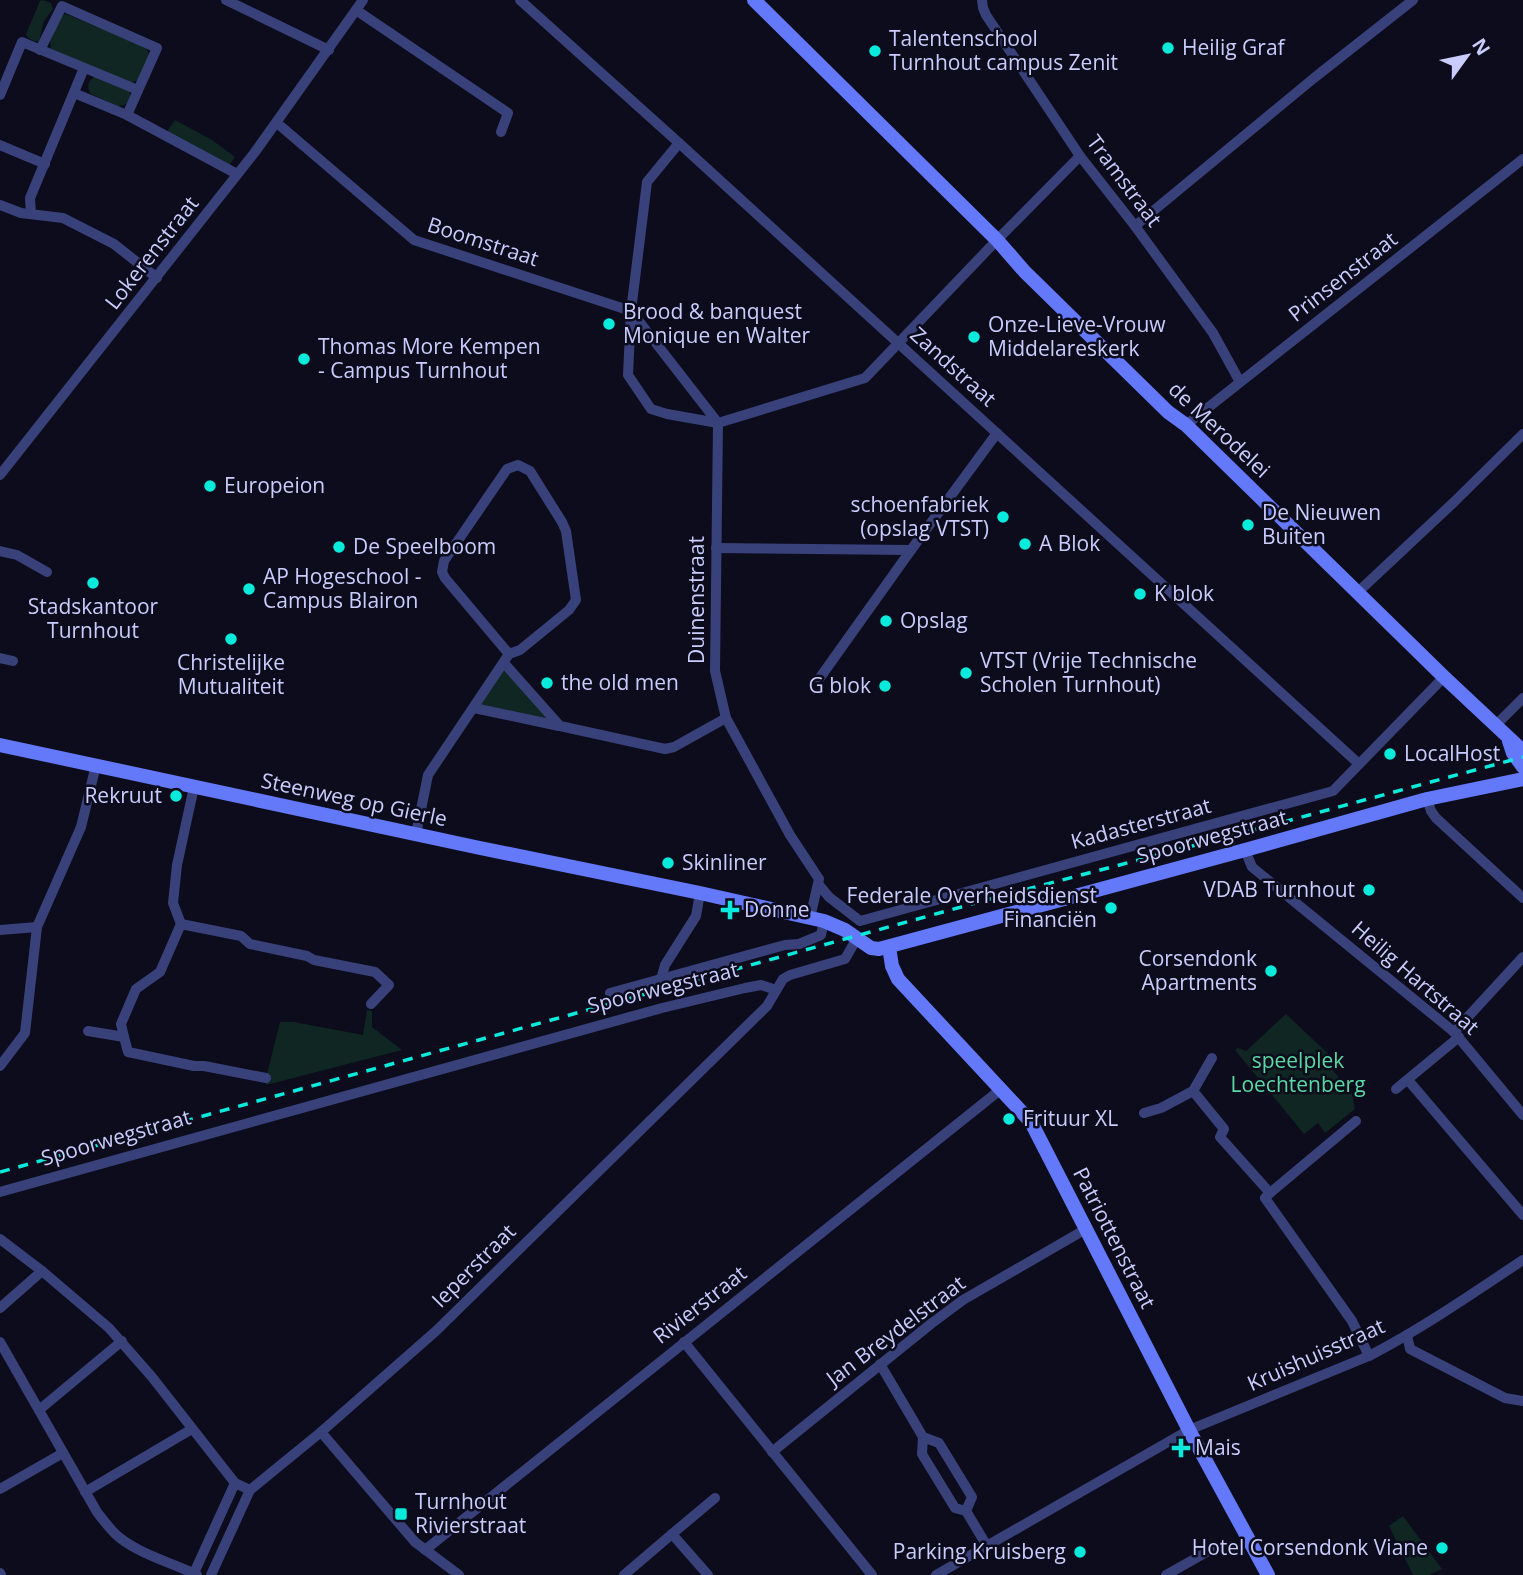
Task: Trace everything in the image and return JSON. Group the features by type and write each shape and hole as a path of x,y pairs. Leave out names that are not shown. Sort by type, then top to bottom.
{"street":[{"path":"228,0 329,50"},
{"name":"Lokerenstraat","path":"0,475 277,123 363,0"},
{"name":"Zandstraat","path":"520,0 1359,764"},
{"name":"de Merodelei","path":"754,0 1168,412 1186,425 1523,751"},
{"name":"Tramstraat","path":"982,0 986,15 1080,156 1213,332 1240,382"},
{"path":"1135,226 1413,0"},
{"path":"40,50 62,6 157,48 127,115"},
{"path":"356,10 508,113 501,132"},
{"path":"0,95 22,42 138,90"},
{"path":"31,214 30,198 84,68"},
{"path":"74,93 127,115 237,174"},
{"name":"Boomstraat","path":"277,123 414,240 631,311"},
{"path":"679,143 647,182 631,311 628,375 651,409 718,423 865,378 1080,156"},
{"path":"0,145 45,164"},
{"name":"Prinsenstraat","path":"1186,425 1523,159"},
{"path":"0,205 21,213 63,218 114,244 157,278"},
{"path":"631,311 718,423"},
{"name":"Duinenstraat","path":"718,423 715,671 726,718 790,835 819,879 818,885"},
{"path":"819,680 997,433"},
{"path":"1358,592 1523,434"},
{"path":"416,834 428,775 507,659 569,610 576,600 566,531 530,471 518,465 507,469 444,561 442,572 444,578 507,659 560,726"},
{"path":"716,548 911,550"},
{"path":"0,551 17,555 47,572"},
{"path":"0,658 13,661"},
{"name":"Kadasterstraat","path":"818,885 860,921 1333,791 1444,677"},
{"path":"1495,726 1523,698"},
{"path":"474,708 665,749 674,747 726,718"},
{"name":"de Merodelei","path":"1509,740 1513,753 1523,767"},
{"name":"Steenweg op Gierle","path":"0,745 700,893 835,925 857,939"},
{"path":"0,1066 25,1033 37,928 81,827 96,765"},
{"name":"Spoorwegstraat","path":"857,939 871,948 889,947 1427,799 1523,779"},
{"path":"194,787 177,865 173,903 181,924 160,972 136,989 121,1024 124,1037 128,1052 266,1078"},
{"name":"Spoorwegstraat","path":"1481,787 1523,789"},
{"path":"1427,799 1431,811 1441,823 1523,898"},
{"name":"Heilig Hartstraat","path":"1245,850 1252,867 1456,1035 1523,1115"},
{"path":"610,993 785,945 799,944 821,935 817,920 818,885"},
{"path":"661,979 665,965 696,916 700,893"},
{"path":"181,924 241,936 250,944 307,956 314,961 375,972 389,985 371,1004"},
{"path":"0,930 37,928"},
{"path":"776,990 783,979 790,975 845,959 857,939"},
{"name":"Patriottenstraat","path":"889,947 892,966 898,979 1031,1122 1189,1430 1268,1575"},
{"path":"1396,1090 1456,1035 1523,957"},
{"name":"Spoorwegstraat","path":"0,1192 662,1008 761,985 776,990"},
{"name":"Ieperstraat","path":"211,1575 250,1490 378,1383 452,1316 767,1006 776,990"},
{"path":"88,1031 124,1037"},
{"path":"1144,1113 1161,1108 1193,1091 1212,1058"},
{"path":"1408,1080 1523,1214"},
{"name":"Rivierstraat","path":"425,1550 1000,1090"},
{"path":"1193,1091 1224,1129 1220,1137 1270,1193"},
{"path":"1356,1121 1265,1198 1352,1321 1369,1356"},
{"name":"Jan Breydelstraat","path":"772,1452 963,1300 1086,1229"},
{"path":"0,1239 42,1271 122,1341 235,1482 250,1490"},
{"name":"Kruishuisstraat","path":"936,1575 1189,1430 1369,1356 1407,1335 1523,1260"},
{"path":"0,1307 42,1271"},
{"path":"1407,1335 1410,1349 1506,1398 1523,1401"},
{"path":"39,1410 122,1341"},
{"path":"0,1342 104,1521 121,1539 136,1548 196,1574 235,1482"},
{"path":"684,1342 872,1575"},
{"path":"880,1364 923,1437 922,1454 955,1508 966,1511 987,1546"},
{"path":"85,1492 192,1429"},
{"path":"321,1432 415,1542 459,1575"},
{"path":"923,1437 939,1443 972,1497 966,1511"},
{"path":"0,1489 62,1452"},
{"path":"624,1575 715,1498"},
{"path":"672,1534 708,1575"},
{"path":"1166,1575 1182,1571 1212,1549"}],"green space":[{"path":"40,1 51,3 53,9 44,21 39,41 35,41 26,34"},
{"path":"66,14 146,47 149,55 138,80 130,83 51,49 50,40"},
{"path":"95,76 129,90 128,102 117,106 91,94 89,84"},
{"path":"175,120 212,140 235,157 228,167 166,133"},
{"path":"504,668 550,721 477,707"},
{"path":"367,1010 372,1011 372,1027 402,1050 266,1085 280,1022 294,1022 363,1035"},
{"name":"speelplek Loechtenberg","path":"1286,1014 1337,1062 1332,1069 1352,1094 1355,1109 1325,1133 1318,1123 1304,1134 1235,1050 1238,1048 1246,1051"},
{"path":"1403,1516 1442,1569 1429,1575 1413,1575 1389,1526"}],"railway":[{"path":"0,1172 1001,896 1523,757"}],"place":[{"name":"Heilig Graf","path":"1168,48"},
{"name":"Talentenschool Turnhout campus Zenit","path":"875,51"},
{"name":"Brood & banquest Monique en Walter","path":"609,324"},
{"name":"Onze-Lieve-Vrouw Middelareskerk","path":"974,337"},
{"name":"Thomas More Kempen - Campus Turnhout","path":"304,359"},
{"name":"Europeion","path":"210,486"},
{"name":"schoenfabriek (opslag VTST)","path":"1003,517"},
{"name":"De Nieuwen Buiten","path":"1248,525"},
{"name":"A Blok","path":"1025,544"},
{"name":"De Speelboom","path":"339,547"},
{"name":"Stadskantoor Turnhout","path":"93,583"},
{"name":"AP Hogeschool - Campus Blairon","path":"249,589"},
{"name":"K blok","path":"1140,594"},
{"name":"Opslag","path":"886,621"},
{"name":"Christelijke Mutualiteit","path":"231,639"},
{"name":"VTST (Vrije Technische Scholen Turnhout)","path":"966,673"},
{"name":"the old men","path":"547,683"},
{"name":"G blok","path":"885,686"},
{"name":"LocalHost","path":"1390,754"},
{"name":"Rekruut","path":"176,796"},
{"name":"Skinliner","path":"668,863"},
{"name":"VDAB Turnhout","path":"1369,890"},
{"name":"Federale Overheidsdienst Financiën","path":"1111,908"},
{"name":"Donne","path":"730,910"},
{"name":"Corsendonk Apartments","path":"1271,971"},
{"name":"Frituur XL","path":"1009,1119"},
{"name":"Mais","path":"1181,1448"},
{"name":"Turnhout Rivierstraat","path":"401,1514"},
{"name":"Hotel Corsendonk Viane","path":"1442,1548"},
{"name":"Parking Kruisberg","path":"1080,1552"}]}
